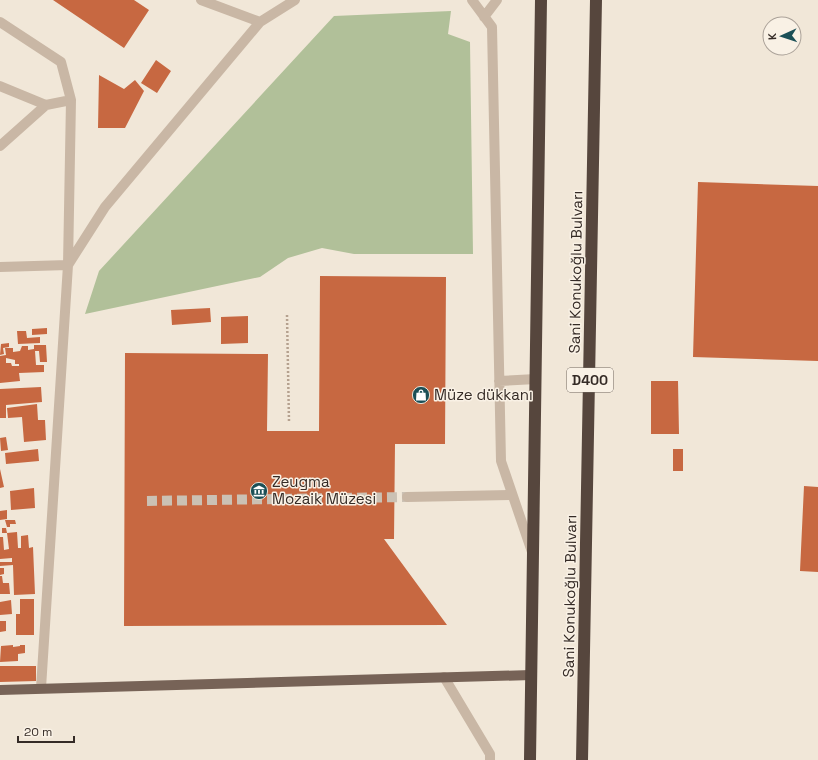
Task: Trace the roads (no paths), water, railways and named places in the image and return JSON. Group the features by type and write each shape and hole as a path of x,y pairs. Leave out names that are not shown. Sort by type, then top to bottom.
{"highway":[{"path":"530,760 541,0"},
{"name":"Sani Konukoğlu Bulvarı","path":"582,760 596,0"}],"main road":[{"path":"0,690 531,675"}],"street":[{"path":"201,0 260,22"},
{"path":"68,265 106,207 260,22 295,0"},
{"path":"472,0 492,27 501,460 533,557"},
{"path":"484,17 497,0"},
{"path":"0,22 61,62 72,100 68,265 42,688"},
{"path":"0,86 46,105"},
{"path":"0,146 46,105 72,100"},
{"path":"0,266 68,265"},
{"path":"499,381 536,379"},
{"path":"407,497 512,495"},
{"path":"444,678 490,754 490,760"}],"tunnel":[{"path":"147,501 407,497"}],"place":[{"name":"Müze dükkanı","path":"421,395"},
{"name":"Zeugma Mozaik Müzesi","path":"259,491"}]}
